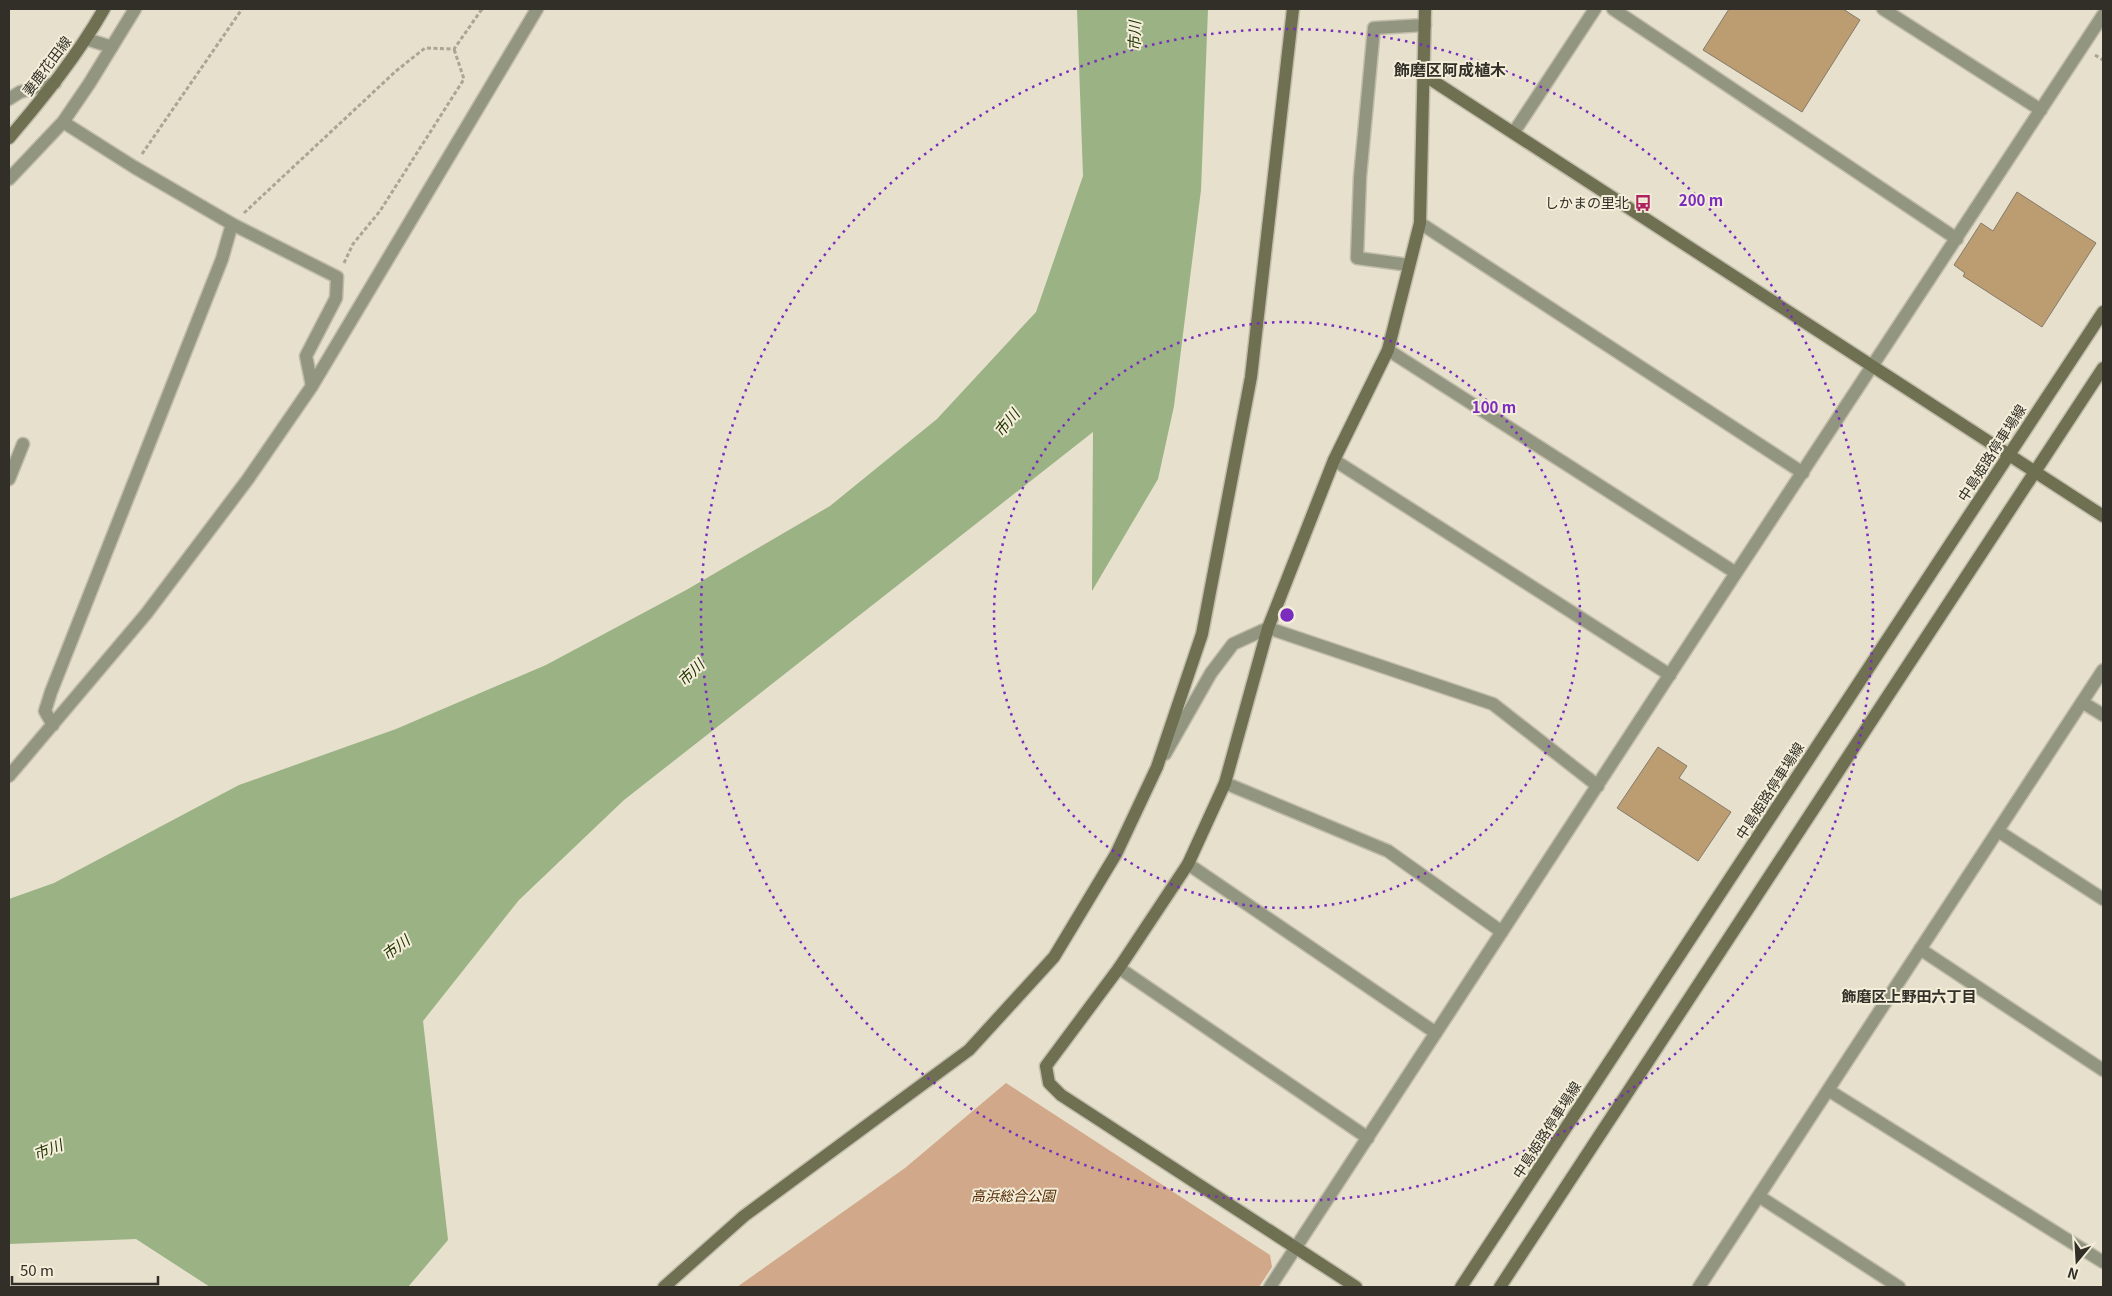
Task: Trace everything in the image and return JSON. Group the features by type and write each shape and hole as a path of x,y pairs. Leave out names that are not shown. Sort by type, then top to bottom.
{"street":[{"name":"妻鹿花田線","path":"9,138 55,83 86,39 104,9"},
{"path":"9,179 64,122 135,9"},
{"path":"9,776 146,614 248,479 312,386 537,9"},
{"path":"1157,767 1202,634 1251,377 1293,9"},
{"path":"1356,1287 1060,1095 1049,1083 1046,1066 1119,968 1188,864 1225,783 1268,628 1334,460 1388,350 1420,223 1425,9"},
{"path":"1514,132 1595,9"},
{"path":"1613,9 1957,239"},
{"path":"1883,9 2041,110"},
{"path":"1270,1287 2103,15"},
{"path":"1409,265 1357,258 1360,177 1374,28 1425,25"},
{"path":"86,39 112,46"},
{"path":"1424,75 2103,516"},
{"path":"9,99 20,92 55,83"},
{"path":"64,122 134,167 232,224 337,277 336,298 306,356 312,386"},
{"path":"1420,223 1804,473"},
{"path":"54,725 45,711 51,692 222,259 232,224"},
{"name":"中島姫路停車場線","path":"1461,1287 2103,312"},
{"path":"1388,350 1736,573"},
{"path":"1500,1287 2103,368"},
{"path":"9,479 23,444"},
{"path":"1334,460 1670,675"},
{"path":"664,1287 744,1216 969,1050 1054,957 1116,854 1157,767 1211,674 1232,644 1268,628 1493,704 1598,786"},
{"path":"1699,1287 1760,1197 1920,948 2103,670"},
{"path":"2082,702 2103,715"},
{"path":"1225,783 1388,850 1502,932"},
{"path":"1998,831 2103,899"},
{"path":"1188,864 1436,1034"},
{"path":"1920,948 2103,1070"},
{"path":"1119,968 1368,1138"},
{"path":"1828,1090 2103,1262"},
{"path":"1760,1197 1899,1287"}],"path":[{"path":"134,167 242,9"},
{"path":"454,49 482,9"},
{"path":"232,224 396,71 425,48 454,49"},
{"path":"337,277 354,244 380,211 464,79 454,49"}],"green space":[{"name":"高浜総合公園","path":"1006,1083 1270,1255 1272,1267 1259,1287 737,1287 905,1168"}],"water":[{"name":"市川","path":"1077,9 1208,9 1201,190 1174,406 1158,479 1092,591 1093,432 624,800 519,900 423,1021 448,1240 408,1287 210,1287 136,1239 9,1244 9,899 54,883 239,785 396,729 546,665 688,589 830,506 937,419 1036,312 1083,176"}],"building":[{"path":"1729,9 1843,9 1860,20 1802,112 1703,50"},
{"path":"2017,192 2096,243 2042,327 1963,276 1965,273 1954,265 1981,223 1993,231"},
{"path":"1658,747 1687,766 1679,778 1731,812 1698,861 1617,808"}],"place":[{"name":"しかまの里北","path":"1643,203"}],"district":[{"name":"飾磨区阿成植木","path":"1450,70"},
{"name":"飾磨区上野田六丁目","path":"1909,997"}]}
